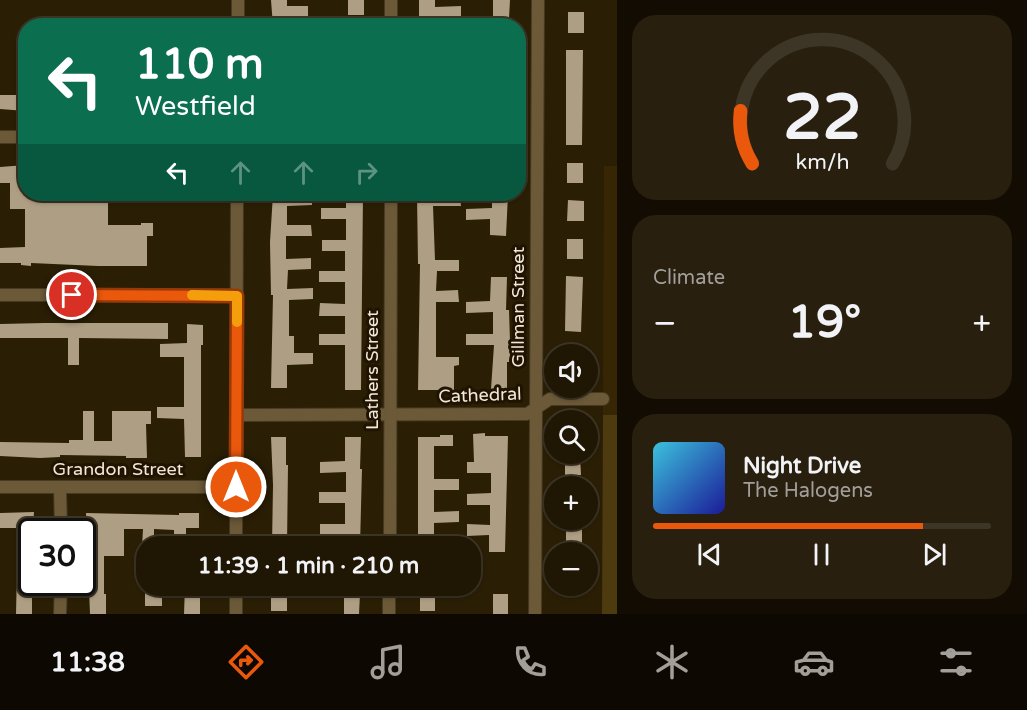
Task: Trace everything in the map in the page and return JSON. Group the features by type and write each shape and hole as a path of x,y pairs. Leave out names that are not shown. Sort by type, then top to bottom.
{"street":[{"path":"238,0 238,18"},
{"path":"391,0 391,18"},
{"name":"Gillman Street","path":"535,614 538,0"},
{"path":"0,137 18,137"},
{"path":"236,536 237,201"},
{"name":"Lathers Street","path":"390,536 391,201"},
{"path":"0,295 237,296"},
{"name":"Cathedral","path":"237,415 527,414 550,399 603,399"},
{"name":"Grandon Street","path":"0,487 236,487"},
{"path":"60,488 61,518"},
{"path":"60,596 60,614"},
{"path":"236,596 236,614"},
{"path":"389,596 389,614"}],"shaded area":[{"path":"604,166 617,166 617,415 603,415"},
{"path":"603,415 617,415 617,614 602,614"}],"building":[{"path":"271,0 287,0 287,6 308,6 308,17 272,18"},
{"path":"348,0 364,0 364,15 348,15"},
{"path":"419,0 435,0 435,7 461,6 461,18 419,18"},
{"path":"493,0 510,0 509,18 493,18"},
{"path":"568,12 584,12 584,33 568,33"},
{"path":"566,50 583,50 582,145 566,145"},
{"path":"0,95 18,95 18,110 0,109"},
{"path":"567,163 583,163 583,183 567,183"},
{"path":"18,166 18,201 108,201 108,225 153,223 153,236 147,236 147,266 31,263 31,266 21,265 21,263 0,263 0,248 25,247 25,209 10,209 10,183 0,183 0,167"},
{"path":"568,200 584,201 584,221 567,221"},
{"path":"273,201 312,201 312,205 287,206 287,225 311,225 312,236 286,236 286,259 311,258 311,269 288,270 287,289 313,288 313,299 289,300 289,336 294,336 294,353 313,353 313,364 287,365 287,388 271,388 273,295 271,295 270,242"},
{"path":"346,201 363,201 361,390 345,390 345,345 319,345 319,334 345,334 345,316 319,316 320,303 345,304 345,282 319,282 319,271 345,271 345,251 322,251 322,240 346,240 346,219 321,219 321,208 346,208"},
{"path":"417,201 461,201 461,206 433,206 435,260 459,260 459,271 437,271 436,291 458,290 459,302 436,302 436,357 459,357 459,365 454,366 454,390 418,390 420,264 418,264"},
{"path":"492,201 508,201 506,236 490,235 490,219 466,220 466,209 492,208"},
{"path":"567,239 583,239 583,259 567,259"},
{"path":"566,276 583,277 581,332 565,331"},
{"path":"491,277 507,277 506,310 509,310 510,362 507,362 507,390 491,389 494,345 466,345 466,334 493,334 493,312 466,313 466,302 490,301"},
{"path":"168,323 168,339 79,338 79,365 68,365 68,338 0,338 0,324"},
{"path":"187,324 203,325 201,457 185,457 184,419 157,418 157,407 184,407 184,357 160,357 160,344 187,343"},
{"path":"83,411 94,411 94,441 112,441 112,411 151,411 151,424 146,424 147,458 60,455 60,457 40,458 0,456 0,442 69,443 69,440 83,440"},
{"path":"473,434 508,436 505,552 489,552 489,535 467,536 467,524 490,525 490,505 467,505 467,494 491,493 491,473 467,473 467,462 474,462"},
{"path":"440,435 453,435 453,446 434,446 434,479 459,479 459,490 434,490 434,512 459,511 459,522 434,523 434,536 418,536 418,437 440,437"},
{"path":"271,437 286,437 287,536 272,536"},
{"path":"345,437 361,437 360,536 320,535 320,524 345,524 345,503 319,503 319,492 346,492 346,472 320,473 320,462 345,461"},
{"path":"565,464 580,464 581,475 565,475"},
{"path":"34,512 34,518 18,518 18,528 0,528 0,513"},
{"path":"86,513 179,515 179,513 199,513 199,528 186,528 186,536 174,536 174,530 154,529 154,536 143,536 143,529 124,529 124,556 104,556 106,614 90,614 89,596 96,596 96,518 86,518"},
{"path":"566,530 582,530 582,542 566,542"},
{"path":"17,568 18,596 32,596 32,614 16,614"},
{"path":"493,594 508,594 508,614 493,614"},
{"path":"145,596 162,596 162,606 145,606"},
{"path":"185,596 200,596 200,614 184,614"},
{"path":"271,596 287,596 287,611 271,611"},
{"path":"344,596 360,596 359,614 344,614"},
{"path":"420,596 435,596 435,611 420,611"}],"slow traffic":[{"path":"192,295 237,296 237,322"}],"route":[{"path":"72,295 237,296 236,487"}]}
